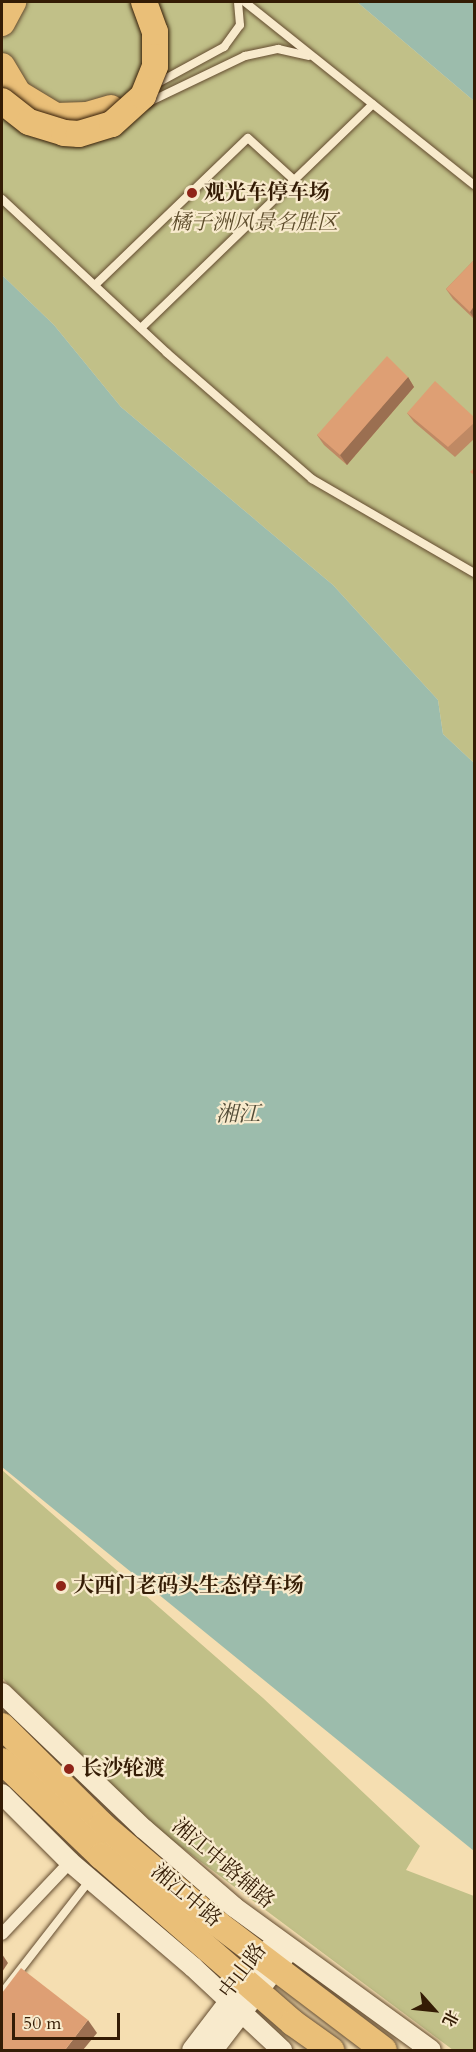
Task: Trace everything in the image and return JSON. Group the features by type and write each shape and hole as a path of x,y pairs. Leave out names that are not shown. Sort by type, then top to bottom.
{"main road":[{"path":"2,23 13,2"},
{"path":"2,92 27,112 58,125 90,123 123,106 143,77 147,57 145,26 132,2"},
{"path":"2,101 29,122 64,134 79,134 112,124 143,96 155,66 155,32 144,2"},
{"path":"2,66 18,93 56,116 113,113"},
{"path":"2,87 26,113 58,128 83,128 113,113"},
{"name":"湘江中路","path":"2,1726 102,1824 276,1954 384,2050"},
{"name":"湘江中路","path":"2,1761 61,1821 252,1986 331,2050"}],"street":[{"name":"湘江中路辅路","path":"2,1693 276,1954 431,2050"},
{"path":"2,1794 70,1862 282,2050"},
{"path":"2,1934 70,1862"},
{"name":"中山路","path":"192,2050 235,2007 276,1954"},
{"name":"中山路","path":"213,2050 235,2007"}],"lane":[{"path":"113,113 224,47 240,25 238,2"},
{"path":"245,2 474,185"},
{"path":"113,113 245,56 278,50 316,60"},
{"path":"141,328 373,104"},
{"path":"96,285 248,138 294,180"},
{"path":"2,199 141,328 312,479 474,573"},
{"path":"2,1992 90,1879"}],"green space":[{"name":"橘子洲风景名胜区","path":"2,2 357,2 474,101 474,763 443,734 438,700 333,585 121,407 54,325 2,275"},
{"path":"2,1470 263,1698 420,1846 406,1870 474,1896 474,2050 453,2050 165,1835 121,1797 2,1678"}],"water":[{"path":"357,2 474,2 474,101"},
{"name":"湘江","path":"2,275 54,325 121,407 333,585 438,700 443,734 474,763 474,1851 2,1467"}],"building":[{"path":"474,260 474,306 470,312 446,289"},
{"path":"387,356 408,377 340,455 317,435"},
{"path":"435,381 474,417 474,423 448,447 407,413"},
{"path":"21,1968 88,2020 65,2050 2,2050 2,1993"}],"place":[{"name":"观光车停车场","path":"192,193"},
{"name":"大西门老码头生态停车场","path":"61,1586"},
{"name":"长沙轮渡","path":"69,1769"}]}
